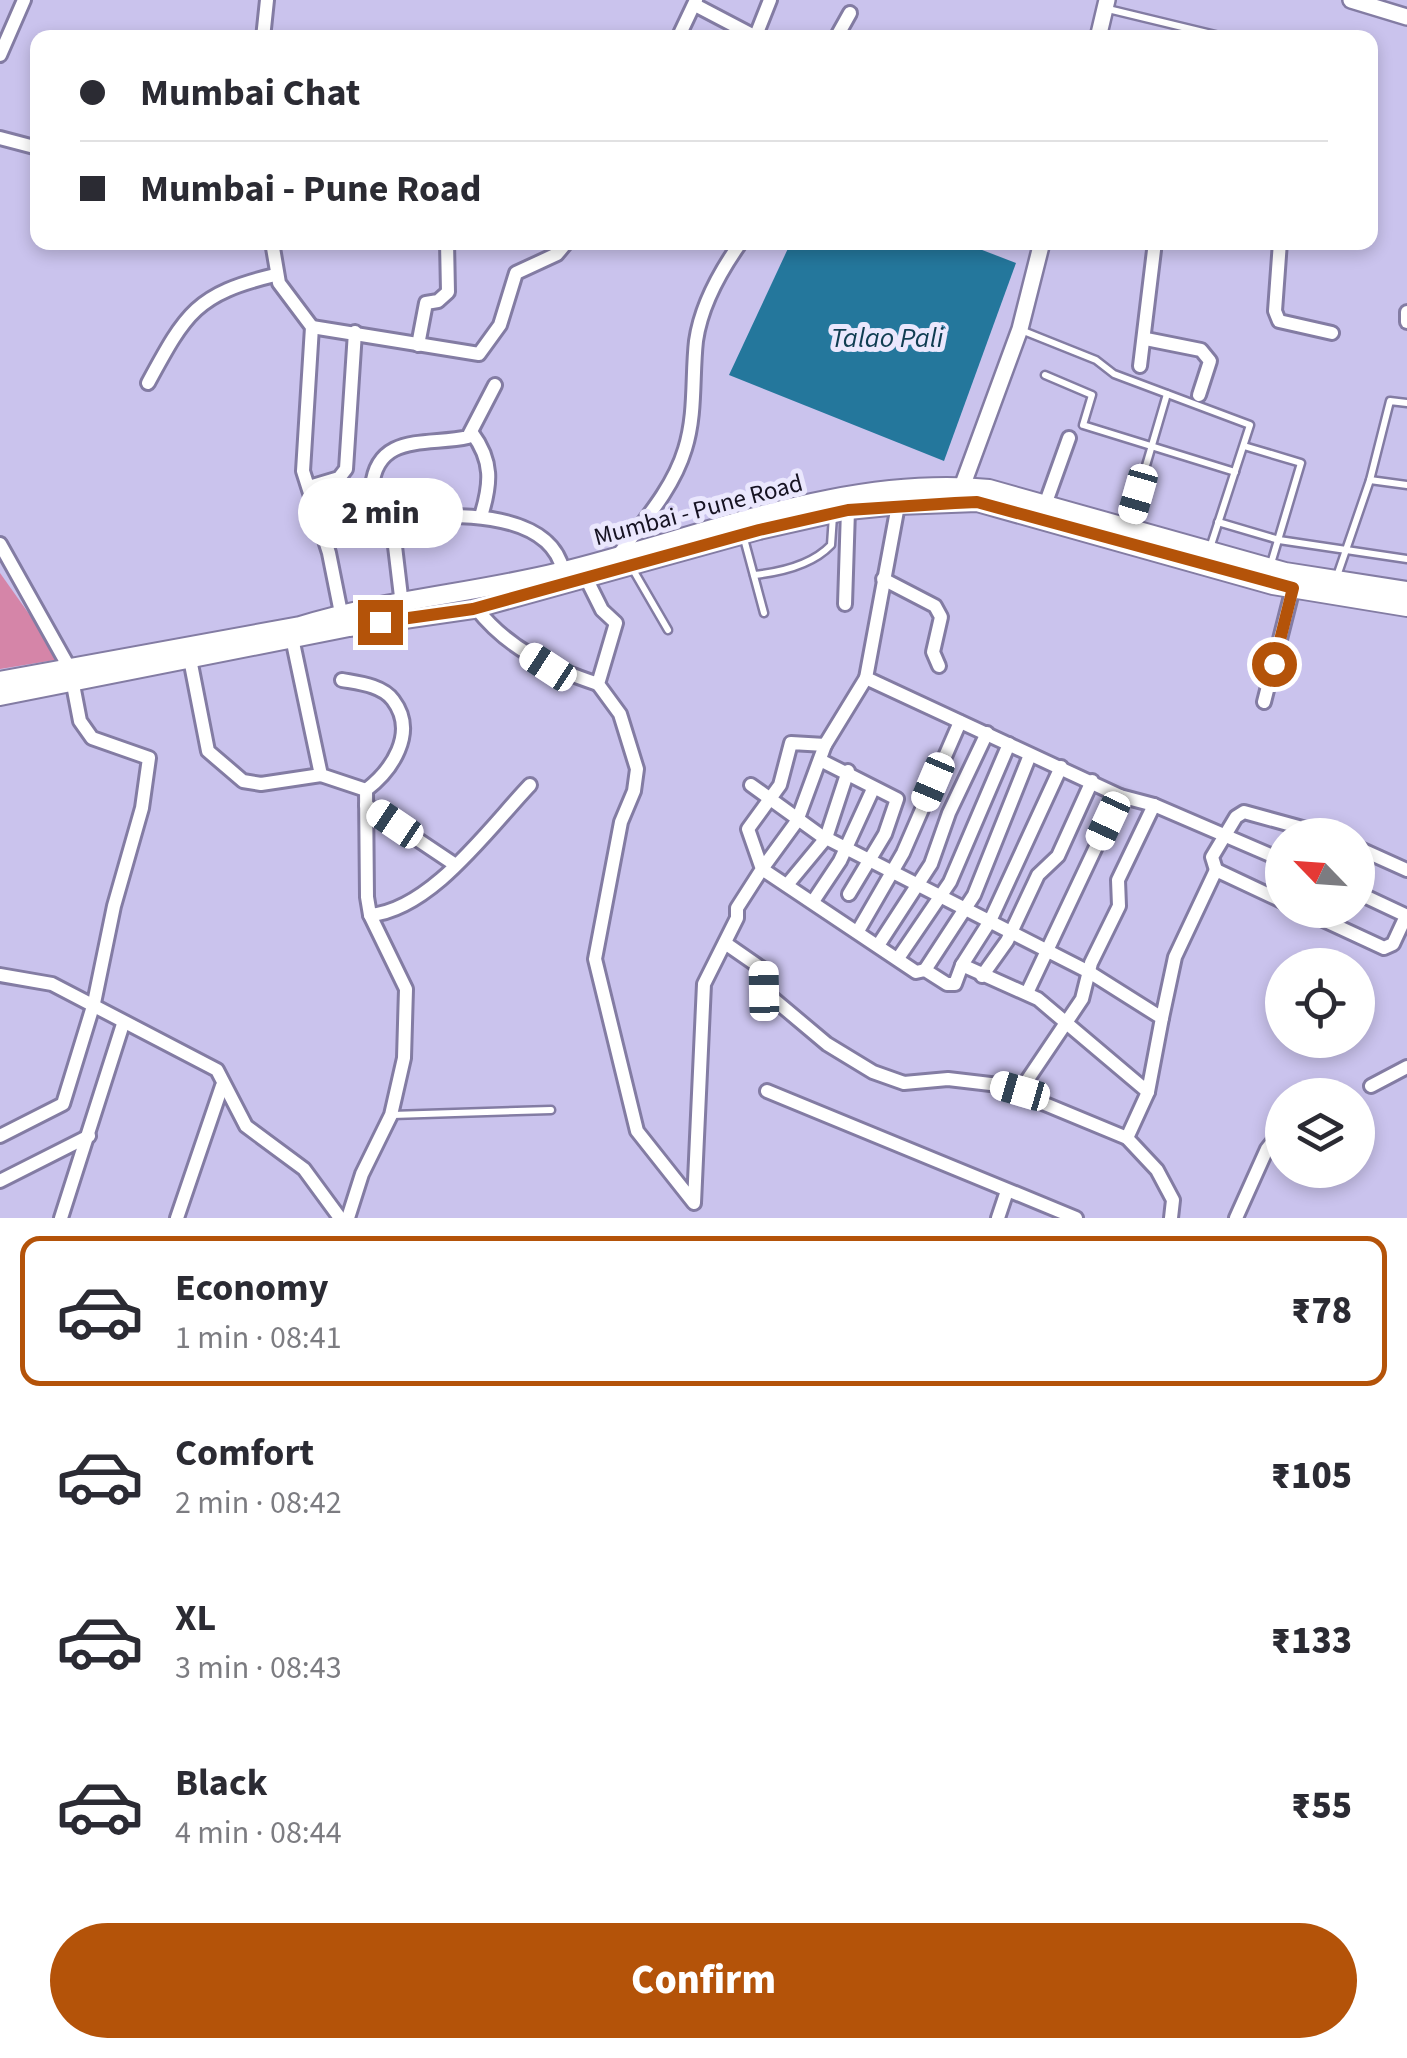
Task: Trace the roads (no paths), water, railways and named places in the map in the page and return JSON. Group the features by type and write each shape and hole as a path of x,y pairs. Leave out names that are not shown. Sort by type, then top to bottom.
{"main road":[{"name":"Mumbai - Pune Road","path":"959,495 1293,588 1407,607"},
{"name":"Mumbai - Pune Road","path":"0,682 190,659 476,608 587,580 625,560 772,512 900,496 959,495 1045,505 1270,568 1407,591"},
{"name":"Mumbai - Pune Road","path":"0,696 341,613 402,605 625,560 900,496"}],"street":[{"path":"0,54 24,0"},
{"path":"264,30 267,0"},
{"path":"759,30 770,0"},
{"path":"1351,0 1407,17"},
{"path":"682,30 695,3 743,30"},
{"path":"1100,30 1106,4"},
{"path":"840,30 850,13"},
{"path":"0,138 30,146"},
{"path":"273,250 275,274 292,304 312,327 479,354 500,325 516,273 561,250"},
{"path":"418,346 426,303 438,301 448,292 447,250"},
{"path":"625,560 685,450 693,411 697,335 720,271 735,250"},
{"path":"959,495 1020,330 1040,250"},
{"path":"1140,366 1154,250"},
{"path":"1279,250 1275,311 1279,322 1332,333"},
{"path":"148,384 185,320 204,300 229,286 275,274"},
{"path":"1407,312 1407,322"},
{"path":"312,327 303,471 329,553 341,613"},
{"path":"308,488 339,478 346,469 355,332"},
{"path":"1146,338 1201,350 1210,361 1198,396"},
{"path":"494,385 472,433 465,438 406,444 382,458 374,471 372,507 379,518 392,521 442,514 481,516 548,541 559,552 563,571"},
{"path":"472,433 489,464 488,496 481,516"},
{"path":"1045,505 1069,438"},
{"path":"696,1218 704,984 737,918 736,908 798,822 825,745 866,678 900,496"},
{"path":"840,512 845,604"},
{"path":"392,521 402,605"},
{"path":"0,544 71,676 80,721 92,738 149,758 142,808 114,906 94,1003 63,1104 0,1136"},
{"path":"883,579 935,606 940,617 932,652 939,666"},
{"path":"587,580 602,610 616,623 598,684"},
{"path":"1264,702 1293,588"},
{"path":"476,608 496,633 548,667 598,684 620,714 637,769 634,790 621,822 596,959 637,1131 694,1203"},
{"path":"292,638 321,776"},
{"path":"190,659 208,750 243,781 261,784 321,776 366,798 454,864"},
{"path":"866,678 1120,796 1154,805 1265,853"},
{"path":"342,680 370,685 393,700 400,722 400,752 366,798 370,916 406,989 404,1058 391,1115 362,1174 348,1218"},
{"path":"858,931 893,872 960,722"},
{"path":"879,944 920,884 987,733"},
{"path":"825,745 792,743 780,784 748,829 762,869 814,900 916,972 925,970 966,910 1030,755"},
{"path":"898,957 941,896 1010,744"},
{"path":"820,760 896,799 872,860 848,894"},
{"path":"925,970 947,984 955,984 962,965 990,921 1062,767"},
{"path":"788,885 826,838 848,771"},
{"path":"982,976 1011,933 1038,875 1058,856 1092,781"},
{"path":"370,916 406,908 530,785"},
{"path":"752,785 798,822 826,838 920,884 1048,955 1089,972 1162,1018"},
{"path":"814,900 846,848 873,789"},
{"path":"1026,993 1048,955 1120,796"},
{"path":"1020,1091 1082,1000 1089,972 1119,906 1118,880 1154,805"},
{"path":"1127,1138 1148,1092 1175,958 1216,870 1212,857 1236,817 1255,812 1274,818"},
{"path":"1375,856 1407,870"},
{"path":"1216,870 1265,893"},
{"path":"1350,928 1384,948 1393,944 1406,916 1375,901"},
{"path":"725,943 764,970 764,991 827,1044 874,1072 904,1083 980,1081 1020,1091 1127,1138 1157,1170 1173,1200 1168,1215 1171,1218"},
{"path":"962,965 1026,993 1148,1092"},
{"path":"0,975 52,984 216,1070 246,1126 304,1169 340,1218"},
{"path":"61,1218 123,1024"},
{"path":"1375,1084 1407,1067"},
{"path":"177,1218 222,1086"},
{"path":"767,1091 1076,1218"},
{"path":"0,1181 89,1136"},
{"path":"1236,1218 1265,1153"},
{"path":"998,1218 1007,1191"}],"lane":[{"path":"1106,4 1199,30"},
{"path":"1020,330 1250,426 1209,551"},
{"path":"1045,375 1092,395 1083,426 1235,472"},
{"path":"1128,529 1166,394"},
{"path":"1336,580 1370,480 1390,400 1407,403"},
{"path":"1244,446 1301,463 1270,568"},
{"path":"1370,480 1407,485"},
{"path":"754,575 781,571 821,555 831,544 840,512"},
{"path":"1218,522 1279,540 1407,559"},
{"path":"743,534 764,612"},
{"path":"625,560 668,630"},
{"path":"391,1115 552,1110"}],"water":[{"name":"Talao Pali","path":"787,250 982,250 1016,263 944,461 729,375"}]}
